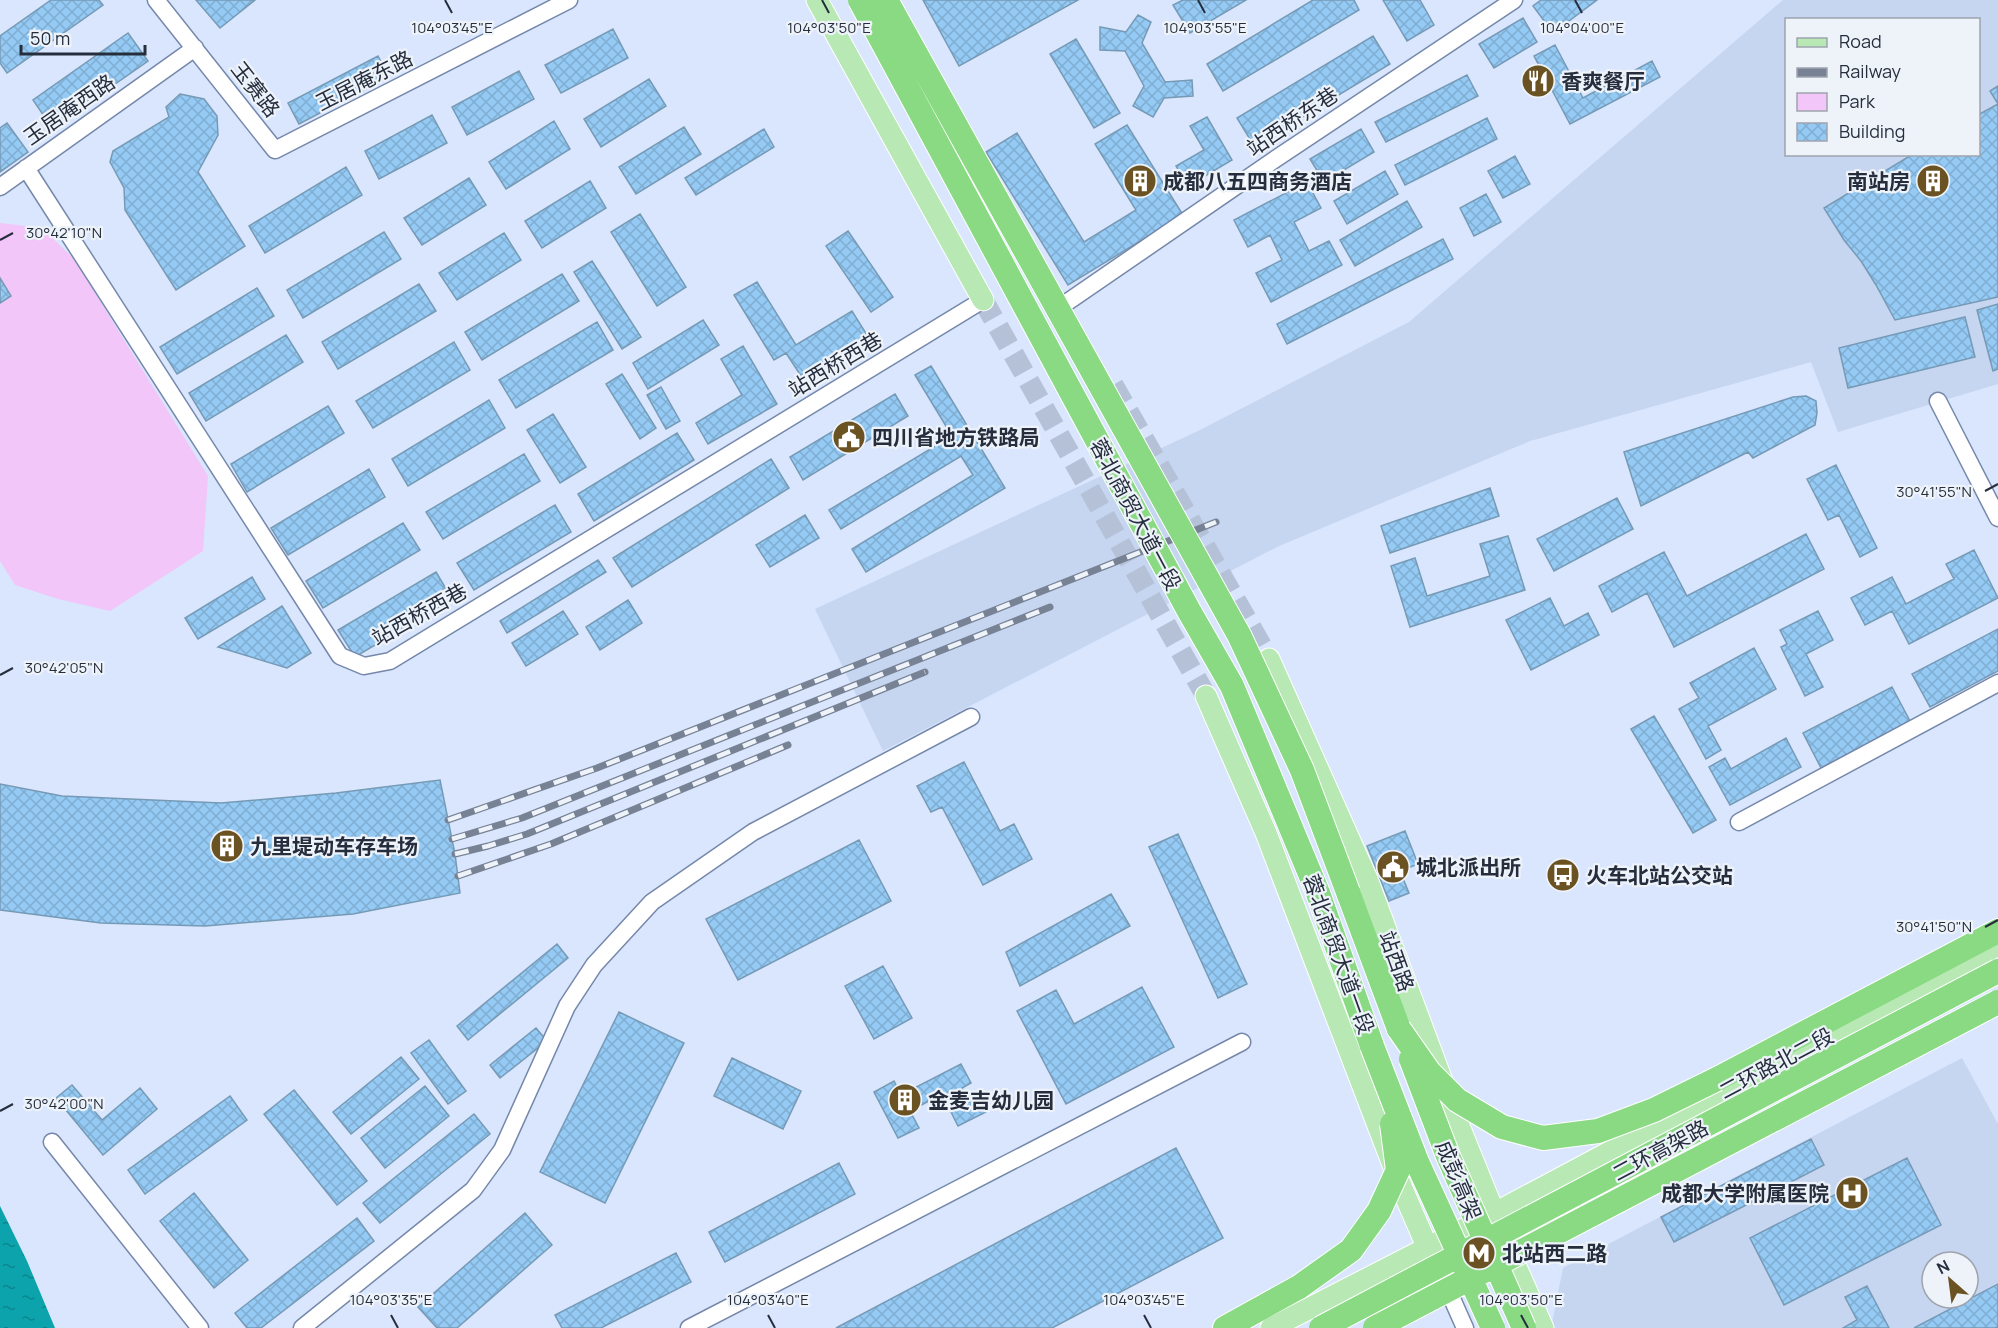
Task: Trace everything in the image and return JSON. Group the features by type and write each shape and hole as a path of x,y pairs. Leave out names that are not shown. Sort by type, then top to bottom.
{"highway":[{"name":"蓉北商贸大道一段","path":"860,0 1188,611 1232,686 1318,893 1372,1046"},
{"name":"蓉北商贸大道一段","path":"886,0 1239,634 1302,770 1399,1029"},
{"path":"1399,1029 1429,1072 1457,1100 1502,1127 1543,1138 1598,1131 1665,1105 1998,931"},
{"name":"二环高架路","path":"1321,1328 1998,971"},
{"name":"二环高架路","path":"1375,1328 1998,1002"},
{"name":"成彭高架","path":"1399,1029 1448,1156 1524,1328"},
{"path":"1225,1328 1299,1287 1351,1250 1379,1211 1398,1170 1393,1129 1372,1046"},
{"name":"成彭高架","path":"1372,1046 1417,1162 1493,1328"}],"main road":[{"path":"817,0 983,300"},
{"path":"899,0 944,90 1066,303"},
{"name":"站西路","path":"1269,659 1366,879 1457,1121 1516,1267"},
{"path":"1206,696 1266,833 1402,1191 1453,1300"},
{"name":"二环路北二段","path":"1272,1328 1495,1213 1998,945"},
{"path":"1401,1328 1998,1015"},
{"path":"1516,1267 1543,1328"}],"street":[{"name":"玉赛路","path":"156,0 275,150"},
{"name":"玉居庵东路","path":"275,150 569,0"},
{"name":"站西桥东巷","path":"1066,303 1274,160 1514,0"},
{"name":"玉居庵西路","path":"0,187 195,48"},
{"name":"站西桥西巷","path":"26,168 340,656 364,666 390,661 983,300"},
{"path":"1938,401 1998,518"},
{"path":"1739,822 1998,683"},
{"path":"302,1328 473,1190 502,1150 567,1006 594,964 652,902 753,832 971,717"},
{"path":"689,1328 1242,1042"},
{"path":"52,1142 200,1328"},
{"path":"1453,1300 1465,1328"}],"shaded area":[{"path":"1783,0 1998,0 1998,384 1838,432 1811,362 1530,441 1279,546 883,751 815,609 1198,431 1409,322"},
{"name":"成都大学附属医院","path":"1962,1058 1998,1124 1998,1328 1551,1328 1563,1268"}],"green space":[{"path":"0,223 42,228 74,259 208,476 203,551 110,611 58,599 15,585 0,561"}],"water":[{"path":"0,1206 27,1261 55,1328 0,1328"}],"building":[{"path":"51,0 99,0 103,5 7,73 0,63 0,36"},
{"path":"196,0 255,0 220,28"},
{"path":"923,0 1078,0 959,66"},
{"path":"1183,0 1246,0 1190,33 1173,5"},
{"path":"1313,0 1354,0 1359,10 1223,91 1207,64"},
{"path":"1383,0 1420,0 1434,25 1407,41"},
{"path":"1541,0 1597,0 1553,33 1533,6"},
{"path":"1138,15 1151,22 1142,43 1165,82 1192,80 1193,96 1164,98 1153,117 1133,106 1144,86 1125,51 1100,50 1100,27 1126,32"},
{"path":"1523,18 1537,42 1494,68 1479,44"},
{"path":"613,29 628,58 561,93 545,65"},
{"path":"128,33 148,61 52,128 33,100"},
{"path":"1373,36 1390,64 1254,146 1237,118"},
{"path":"1076,39 1120,113 1094,128 1050,54"},
{"path":"1555,45 1583,98 1652,61 1660,77 1570,124 1534,56"},
{"path":"378,56 389,77 299,124 288,103"},
{"path":"519,71 534,99 467,135 452,107"},
{"path":"1467,75 1478,96 1386,142 1375,122"},
{"path":"649,79 666,106 601,147 584,119"},
{"path":"1998,86 1998,104 1990,91"},
{"path":"180,94 204,99 217,116 218,135 198,172 245,246 176,290 125,210 124,188 110,162 113,151 169,117 166,107"},
{"name":"南站房","path":"1998,104 1998,297 1895,320 1861,261 1844,240 1824,208 1910,156 1980,156 1980,114"},
{"path":"432,115 447,143 379,179 365,151"},
{"path":"1207,117 1232,160 1188,186 1176,166 1204,150 1190,126"},
{"path":"1487,118 1497,139 1405,185 1395,165"},
{"path":"554,121 570,149 506,189 489,162"},
{"path":"7,123 28,152 0,172 0,128"},
{"name":"成都八五四商务酒店","path":"1127,125 1183,215 1068,285 986,152 1017,133 1084,242 1136,210 1095,144"},
{"path":"684,127 701,154 636,194 619,167"},
{"path":"764,129 774,147 696,195 685,178"},
{"path":"1361,129 1374,152 1324,182 1310,159"},
{"path":"1515,156 1530,184 1503,198 1488,171"},
{"path":"346,167 362,195 265,253 249,226"},
{"path":"1385,171 1398,194 1347,224 1334,201"},
{"path":"469,178 486,205 422,245 404,218"},
{"path":"590,181 606,208 542,248 525,221"},
{"path":"1307,182 1321,208 1294,222 1309,251 1329,241 1342,265 1271,302 1256,273 1282,260 1270,235 1248,247 1234,220"},
{"path":"1486,194 1501,222 1474,236 1460,208"},
{"path":"1407,201 1422,227 1355,266 1340,240"},
{"path":"640,214 686,287 657,306 611,232"},
{"path":"848,231 893,297 871,312 826,246"},
{"path":"384,232 401,259 303,318 287,290"},
{"path":"504,233 521,260 457,300 439,273"},
{"path":"1443,239 1453,259 1287,344 1277,324"},
{"path":"592,261 641,337 622,349 574,272"},
{"path":"562,274 579,301 482,360 465,332"},
{"path":"0,278 11,296 0,303"},
{"path":"757,282 796,345 852,311 867,335 801,376 786,353 774,360 734,295"},
{"path":"419,284 436,311 338,369 322,342"},
{"path":"257,288 274,316 177,374 160,347"},
{"path":"1998,304 1998,369 1993,371 1977,310"},
{"path":"1965,317 1975,357 1848,388 1839,348"},
{"path":"703,320 719,345 648,389 633,363"},
{"path":"597,322 613,350 516,408 499,380"},
{"path":"286,335 303,362 206,421 189,393"},
{"path":"454,342 470,370 373,428 356,401"},
{"path":"743,346 777,404 708,444 696,423 742,395 721,359"},
{"path":"931,366 1005,488 866,572 852,549 973,475 961,456 841,529 829,510 952,436 915,375"},
{"path":"622,374 656,428 640,439 606,384"},
{"path":"661,387 680,421 666,429 647,395"},
{"name":"四川省地方铁路局","path":"895,394 908,416 803,480 790,457"},
{"path":"1806,396 1816,401 1815,425 1753,458 1748,452 1641,506 1624,452 1793,397"},
{"path":"489,400 505,428 408,486 392,459"},
{"path":"328,406 344,433 247,492 231,464"},
{"path":"553,414 586,467 560,483 527,430"},
{"path":"677,433 694,460 594,521 578,494"},
{"path":"524,454 540,481 443,539 426,512"},
{"path":"771,459 789,488 632,587 613,558"},
{"path":"1836,465 1877,548 1860,557 1839,515 1828,520 1807,479"},
{"path":"369,469 385,497 288,555 271,528"},
{"path":"1490,488 1499,516 1390,553 1381,526"},
{"path":"1617,498 1633,529 1554,571 1537,539"},
{"path":"555,505 571,532 474,590 457,563"},
{"path":"805,515 819,538 770,567 756,545"},
{"path":"403,523 420,550 323,608 306,581"},
{"path":"1806,534 1824,569 1674,647 1647,593 1612,612 1599,586 1664,552 1687,596"},
{"path":"1508,536 1525,590 1410,627 1391,566 1415,558 1427,596 1490,576 1480,544"},
{"path":"1974,550 1998,598 1909,644 1892,611 1865,625 1851,598 1892,577 1906,604 1954,579 1946,564"},
{"path":"598,560 606,572 507,633 500,621"},
{"path":"436,572 452,599 355,657 338,630"},
{"path":"252,577 265,599 198,639 185,618"},
{"path":"1550,598 1564,626 1588,613 1599,635 1531,670 1506,620"},
{"path":"628,600 642,623 600,650 586,627"},
{"path":"282,606 311,653 287,668 218,647"},
{"path":"563,611 578,634 526,666 512,643"},
{"path":"1818,611 1833,640 1806,654 1823,687 1805,696 1781,647 1787,644 1780,630"},
{"path":"1998,629 1998,671 1930,707 1912,674"},
{"path":"1754,648 1776,689 1708,726 1721,750 1706,759 1679,709 1699,698 1690,683"},
{"path":"1892,687 1910,721 1821,768 1803,733"},
{"path":"1654,716 1716,820 1693,833 1631,729"},
{"path":"1786,738 1801,767 1730,805 1709,767 1725,758 1731,769"},
{"path":"964,762 1000,831 1014,824 1032,859 983,885 942,807 931,812 917,786"},
{"name":"九里堤动车存车场","path":"440,780 455,854 460,893 353,914 205,926 101,923 0,910 0,784 62,796 221,803 336,793"},
{"name":"城北派出所","path":"1405,831 1418,864 1400,871 1409,893 1389,901 1367,846"},
{"path":"1178,834 1247,984 1218,998 1149,847"},
{"path":"859,840 891,901 738,980 706,919"},
{"path":"1111,894 1130,926 1020,986 1006,952"},
{"path":"557,944 568,958 468,1040 457,1026"},
{"path":"883,966 912,1018 874,1039 845,986"},
{"path":"1142,987 1174,1047 1066,1104 1017,1011 1056,990 1074,1024"},
{"path":"619,1012 684,1043 605,1203 540,1172"},
{"path":"536,1028 547,1041 500,1078 490,1065"},
{"path":"429,1040 466,1091 448,1104 411,1053"},
{"path":"401,1057 419,1079 351,1134 333,1112"},
{"path":"732,1058 801,1091 783,1129 714,1096"},
{"name":"金麦吉幼儿园","path":"961,1064 971,1083 962,1088 969,1102 978,1097 986,1112 958,1126 942,1094 910,1111 919,1128 898,1138 874,1092 894,1081 901,1095"},
{"path":"72,1085 102,1120 140,1088 157,1109 103,1155 56,1098"},
{"path":"425,1086 449,1116 385,1168 361,1138"},
{"path":"294,1090 367,1181 337,1205 264,1114"},
{"path":"230,1096 247,1120 145,1194 128,1170"},
{"path":"474,1114 490,1134 380,1223 363,1203"},
{"path":"1811,1139 1824,1165 1674,1242 1661,1217"},
{"path":"1176,1148 1223,1238 1052,1328 836,1328"},
{"path":"1907,1158 1941,1225 1784,1305 1750,1238"},
{"path":"839,1163 855,1194 725,1262 709,1232"},
{"path":"194,1193 248,1260 214,1288 160,1221"},
{"path":"525,1213 552,1245 457,1328 437,1328 418,1307"},
{"path":"357,1218 374,1241 261,1328 247,1328 235,1313"},
{"path":"676,1253 691,1282 601,1328 562,1328 555,1315"},
{"path":"1998,1284 1998,1327 1914,1328 1948,1310 1980,1310 1980,1293"},
{"path":"1867,1286 1889,1328 1843,1328 1857,1320 1845,1297"}],"tunnel":[{"path":"983,300 1206,696"},
{"path":"1113,385 1269,659"}],"railway":[{"path":"448,820 597,768 1216,522"},
{"path":"452,839 522,818 1050,607"},
{"path":"455,854 527,834 925,672"},
{"path":"458,876 551,844 788,745"}],"place":[{"name":"香爽餐厅","path":"1538,81"},
{"name":"成都八五四商务酒店","path":"1140,181"},
{"name":"南站房","path":"1933,181"},
{"name":"四川省地方铁路局","path":"849,437"},
{"name":"九里堤动车存车场","path":"227,846"},
{"name":"城北派出所","path":"1393,867"},
{"name":"火车北站公交站","path":"1563,875"},
{"name":"金麦吉幼儿园","path":"905,1100"},
{"name":"成都大学附属医院","path":"1852,1193"},
{"name":"北站西二路","path":"1479,1253"}]}
